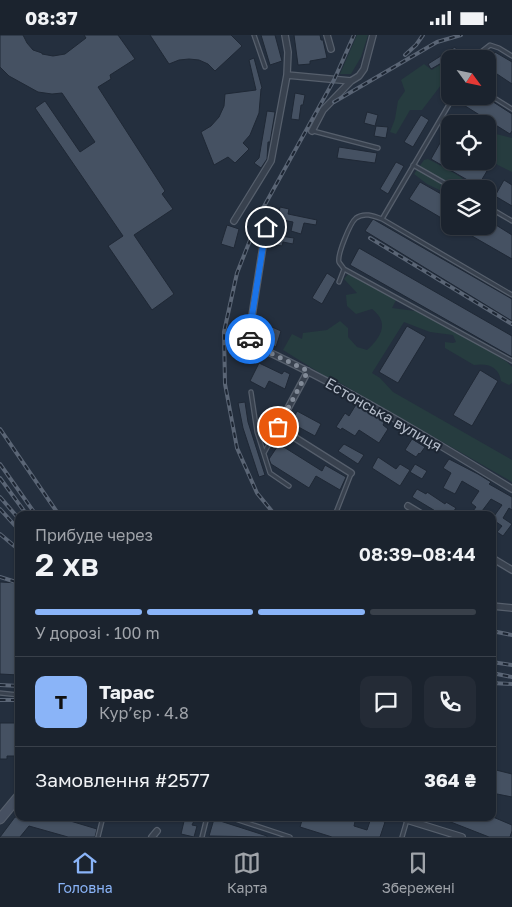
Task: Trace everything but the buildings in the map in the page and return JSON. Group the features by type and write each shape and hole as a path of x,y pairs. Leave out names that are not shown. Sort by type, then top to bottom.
{"street":[{"path":"234,221 271,161 287,75 288,52 285,35"},
{"path":"327,35 331,49"},
{"path":"312,131 323,110 364,69 373,35"},
{"path":"287,75 351,81"},
{"name":"Естонська вулиця","path":"266,227 249,335 251,342 308,371 430,439 512,489"},
{"path":"308,371 278,427 351,473"},
{"path":"408,506 416,511"},
{"path":"496,560 512,570"},
{"path":"496,606 512,608"},
{"path":"0,819 15,801"},
{"path":"413,821 462,837"},
{"path":"152,837 157,831"}],"lane":[{"path":"254,35 265,67"},
{"path":"484,50 490,45 499,48 512,57"},
{"path":"496,99 512,109"},
{"path":"382,219 449,105"},
{"path":"312,131 378,147"},
{"path":"414,165 441,180"},
{"path":"496,212 512,221"},
{"path":"511,292 382,219 371,215 354,219 339,252 339,263 344,269 512,361"},
{"path":"339,282 344,269"},
{"path":"251,392 257,432 270,473 289,486"},
{"path":"263,453 278,427"},
{"path":"337,511 351,473"},
{"path":"0,693 15,695"},
{"path":"98,837 102,821"},
{"path":"202,837 206,821"},
{"path":"241,821 290,837"},
{"path":"402,837 406,821"}],"green space":[{"path":"357,35 368,35 361,57 351,74 340,74"},
{"path":"424,64 432,70 441,64 441,85 422,110 410,110 396,134 390,132 395,119 398,101 405,91 401,80"},
{"path":"496,134 512,138 512,172 496,164"},
{"path":"428,159 441,166 441,170 449,170 464,180 441,180 441,191 427,184 414,174 424,160"},
{"path":"349,273 396,300 392,308 415,311 443,322 512,367 512,383 509,385 501,381 498,372 492,367 488,365 474,365 445,348 445,342 456,342 453,335 430,332 404,322 372,373 380,378 393,392 512,460 512,482 335,380 328,378 283,350 292,334 302,339 303,333 327,330 340,321 348,328 348,337 357,347 367,350 372,345 382,330 381,319 372,309 356,314 347,306 346,295 357,293 344,279"}],"railway":[{"path":"272,511 257,493 237,448 225,384 224,332 237,273 262,210 334,80 354,35"},
{"path":"405,55 423,35"},
{"path":"334,102 437,42 461,35"},
{"path":"370,238 512,324"},
{"path":"0,429 56,511"},
{"path":"0,464 33,511"},
{"path":"0,478 24,511"},
{"path":"0,497 15,514"},
{"path":"0,509 15,526"},
{"path":"0,534 15,547"},
{"path":"0,577 15,582"},
{"path":"496,632 512,635"},
{"path":"496,663 512,665"},
{"path":"496,674 512,677"},
{"path":"496,683 512,684"},
{"path":"0,685 15,686"},
{"path":"0,700 15,700"}],"way so far":[{"path":"250,339 258,347 308,371 278,427"}],"route":[{"path":"250,339 249,335 266,227"}]}
